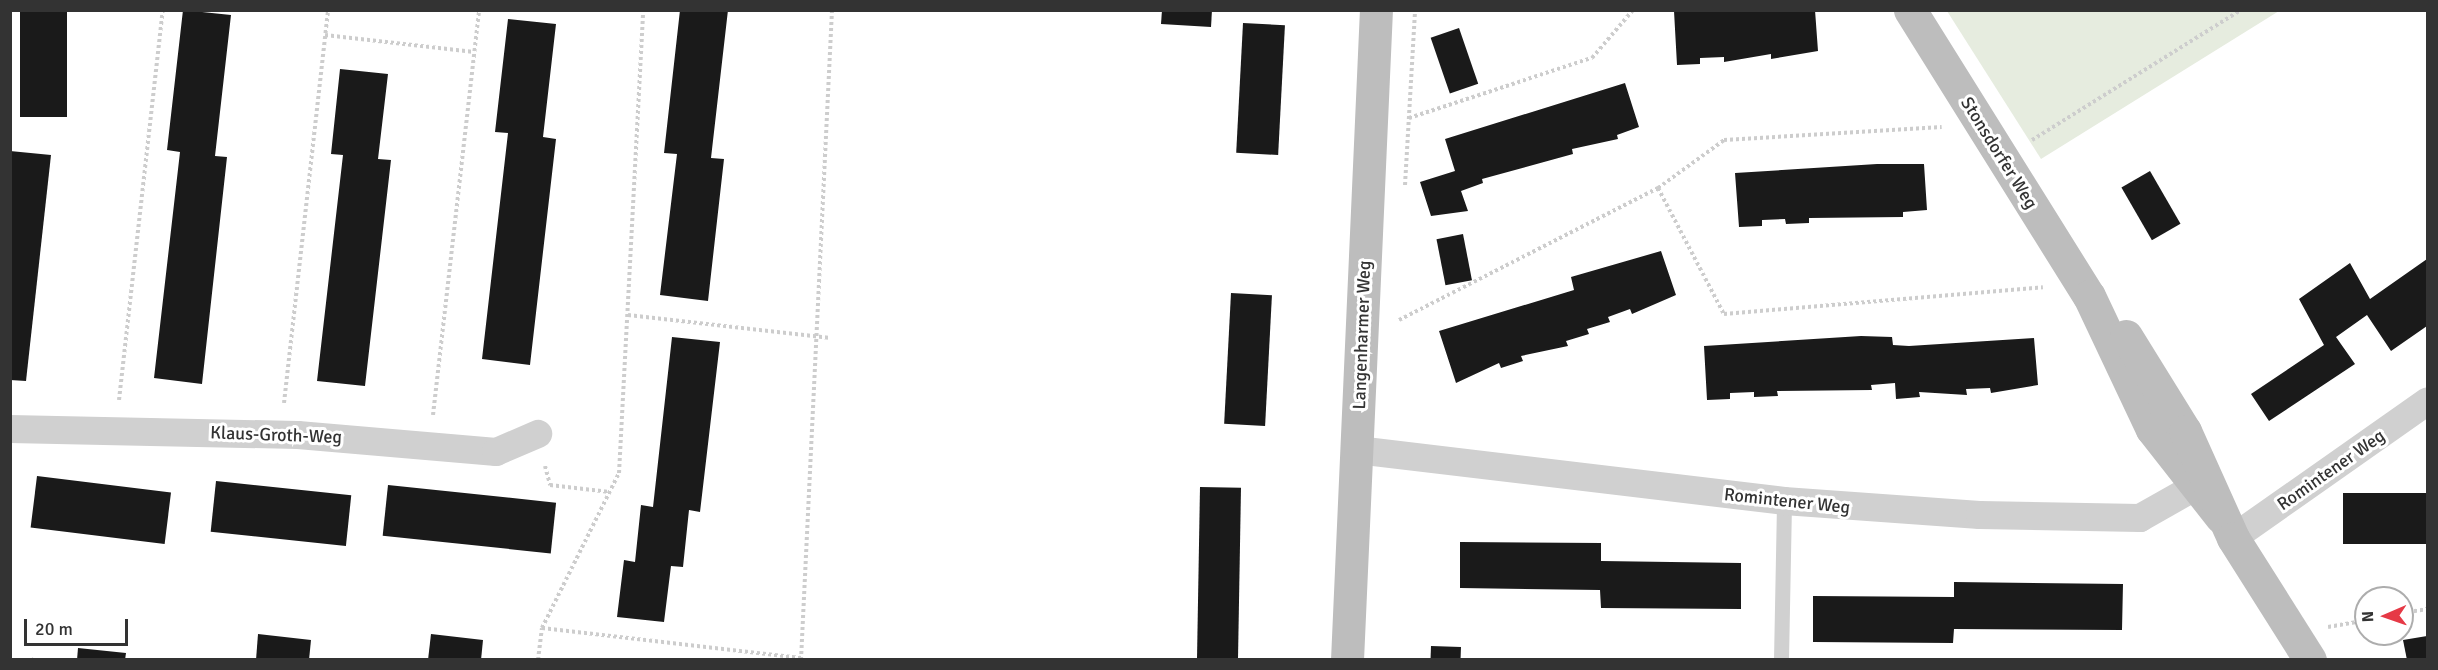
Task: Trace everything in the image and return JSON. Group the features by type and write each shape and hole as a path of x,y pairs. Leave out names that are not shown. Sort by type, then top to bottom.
{"main road":[{"name":"Langenharmer Weg","path":"1347,660 1376,10"},
{"name":"Stonsdorfer Weg","path":"1910,10 2089,296 2127,337 2202,483 2310,660"}],"street":[{"name":"Romintener Weg","path":"2227,527 2427,401"},
{"name":"Klaus-Groth-Weg","path":"10,429 280,434 430,444 496,452 538,434"},
{"name":"Romintener Weg","path":"1357,450 1784,501 1929,513 2134,518 2202,483"}],"lane":[{"path":"1781,660 1784,501"}],"path":[{"path":"116,431 163,10"},
{"path":"280,434 328,10"},
{"path":"430,444 479,10"},
{"path":"538,660 542,628 620,473 643,10"},
{"path":"542,628 801,659 832,10"},
{"path":"1409,118 1592,58 1633,10"},
{"path":"2003,158 2241,10"},
{"path":"326,35 474,52"},
{"path":"1399,320 1658,188 1724,140 1946,127"},
{"path":"1658,188 1724,314 2047,287"},
{"path":"628,315 831,338"},
{"path":"538,434 550,485 610,492"},
{"path":"2323,628 2354,622"}],"shaded area":[{"path":"1947,11 2279,11 2041,159"}],"building":[{"path":"20,10 67,10 67,117 20,117"},
{"path":"183,10 231,15 215,156 227,157 202,384 154,378 180,152 167,150"},
{"path":"680,10 728,10 711,158 724,159 708,301 660,295 677,154 664,153"},
{"path":"1162,10 1212,10 1211,27 1161,24"},
{"path":"1815,10 1818,51 1771,59 1771,54 1724,62 1724,57 1700,58 1700,64 1677,65 1674,11"},
{"path":"508,19 556,24 543,137 556,139 530,365 482,359 508,133 495,132"},
{"path":"1243,23 1285,25 1278,155 1236,153"},
{"path":"1459,28 1478,84 1450,94 1431,38"},
{"path":"340,69 388,74 378,159 391,160 365,386 317,381 343,155 331,154"},
{"path":"1625,83 1639,127 1617,135 1618,139 1572,149 1573,154 1482,179 1483,183 1461,191 1468,211 1431,216 1420,182 1455,171 1445,139"},
{"path":"10,151 51,155 26,381 10,380"},
{"path":"1877,164 1924,164 1927,210 1903,212 1903,217 1809,218 1809,223 1786,224 1785,219 1762,220 1762,226 1739,227 1735,173"},
{"path":"2150,171 2180,224 2152,240 2121,188"},
{"path":"1463,234 1472,280 1445,285 1436,239"},
{"path":"1661,251 1676,295 1632,314 1630,309 1608,317 1610,322 1587,329 1589,334 1566,341 1568,346 1521,356 1523,361 1501,368 1499,363 1456,383 1439,331 1574,290 1571,277"},
{"path":"2427,259 2427,326 2391,351 2367,315 2336,337 2355,364 2269,421 2251,394 2324,345 2299,299 2350,263 2370,299"},
{"path":"1231,293 1272,295 1265,426 1224,424"},
{"path":"1861,336 1892,337 1893,345 1909,346 2034,338 2038,385 1991,393 1990,388 1966,389 1967,395 1919,392 1920,397 1896,399 1895,383 1871,385 1872,390 1777,391 1778,396 1754,397 1754,392 1730,393 1730,399 1707,400 1704,346"},
{"path":"672,337 720,342 700,512 689,510 683,567 671,566 664,622 617,617 624,560 635,562 641,505 653,507"},
{"path":"37,476 171,492 165,544 31,528"},
{"path":"216,481 351,495 346,546 211,532"},
{"path":"388,485 556,503 551,553 383,536"},
{"path":"1200,487 1241,488 1238,660 1197,660"},
{"path":"2343,493 2427,493 2427,544 2343,544"},
{"path":"1460,542 1601,543 1601,561 1741,563 1741,609 1601,608 1600,590 1460,588"},
{"path":"1954,582 2123,584 2122,630 1954,629 1953,643 1813,642 1813,596 1954,597"},
{"path":"258,634 311,640 309,660 256,660"},
{"path":"431,634 483,640 481,660 428,660"},
{"path":"2427,636 2427,660 2407,660 2404,646 2414,646 2414,638"},
{"path":"1431,646 1461,647 1461,660 1431,660"},
{"path":"78,648 126,653 125,660 77,660"}]}
